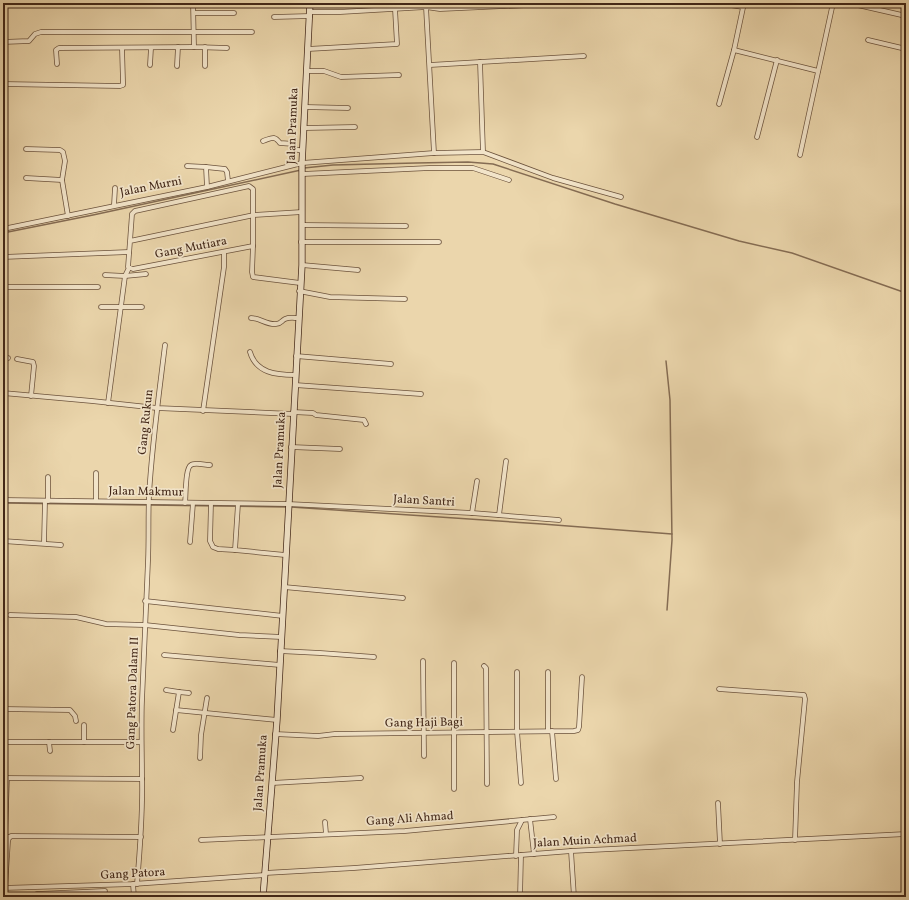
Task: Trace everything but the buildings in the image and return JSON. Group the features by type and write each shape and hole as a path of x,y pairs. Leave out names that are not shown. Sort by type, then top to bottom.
{"street":[{"path":"193,3 194,47"},
{"name":"Jalan Pramuka","path":"263,897 277,720 302,265 302,163 305,128 310,3"},
{"path":"718,3 743,5 734,50 719,104"},
{"path":"800,154 833,3"},
{"path":"849,3 906,16"},
{"path":"274,17 426,6 440,9 549,4"},
{"path":"426,6 434,153"},
{"path":"308,49 397,44 395,9"},
{"path":"194,13 234,13"},
{"path":"3,42 29,42 35,34 42,32 252,32"},
{"path":"868,40 906,50"},
{"path":"177,66 178,47"},
{"path":"205,47 205,66"},
{"path":"57,64 56,50 59,48 227,48"},
{"path":"3,84 120,86 123,85 122,48"},
{"path":"150,65 151,48"},
{"path":"734,50 818,71"},
{"path":"430,66 584,56"},
{"path":"757,137 777,60"},
{"path":"480,62 482,152 553,178 620,197"},
{"path":"307,71 324,72 342,77 399,75"},
{"path":"305,107 348,108"},
{"path":"305,128 355,127"},
{"path":"263,141 275,138 278,139 280,143 294,144 294,149 303,151"},
{"path":"26,150 60,150 63,152 65,161 62,180 68,216"},
{"name":"Jalan Murni","path":"3,229 114,205 134,206 207,186 302,163 434,153 482,152"},
{"path":"187,166 225,169 227,172 228,181"},
{"path":"206,167 207,186"},
{"path":"303,174 429,168 473,168 509,180"},
{"path":"26,178 62,180"},
{"path":"108,403 121,308 126,276 129,268 132,214 134,206 249,186 253,189 253,277 300,283"},
{"path":"114,205 115,188"},
{"name":"Gang Mutiara","path":"130,241 254,215 302,212"},
{"path":"302,225 406,226"},
{"path":"301,242 439,242"},
{"name":"Gang Mutiara","path":"129,268 136,269 253,246"},
{"path":"3,257 129,252"},
{"path":"203,411 224,267 224,252"},
{"path":"302,265 358,270"},
{"path":"105,275 126,276 146,274"},
{"path":"3,286 98,287"},
{"path":"300,292 330,296 405,299"},
{"path":"101,307 142,307"},
{"path":"251,318 260,319 265,323 279,324 288,318 298,318"},
{"name":"Gang Rukun","path":"149,505 157,408 165,345"},
{"path":"250,352 252,359 256,364 267,371 286,375 295,375"},
{"path":"296,356 391,364"},
{"path":"3,358 8,358"},
{"path":"16,359 33,362 34,366 31,396"},
{"path":"295,385 421,394"},
{"path":"3,393 203,411 313,413 316,415 364,420 366,424"},
{"path":"291,447 340,449"},
{"path":"499,515 506,462"},
{"path":"185,503 187,471 190,466 192,464 210,465"},
{"path":"96,473 96,501"},
{"path":"44,543 48,477"},
{"path":"472,513 477,481"},
{"name":"Jalan Makmur","path":"3,500 46,502 96,501 149,505 185,503 193,505 238,506 288,504"},
{"name":"Jalan Santri","path":"288,504 472,513 559,520"},
{"name":"Gang Patora Dalam II","path":"134,897 141,837 141,742 149,505"},
{"path":"190,542 193,505"},
{"path":"211,505 210,541 212,547 218,549 286,555"},
{"path":"235,550 238,506"},
{"path":"3,541 61,545"},
{"path":"284,587 403,598"},
{"path":"145,601 283,616"},
{"path":"10,615 76,617 106,624 145,625 282,637"},
{"path":"280,651 320,652 374,657"},
{"path":"164,655 280,665"},
{"path":"423,661 424,756"},
{"path":"454,663 454,789"},
{"path":"484,666 486,668 487,784"},
{"path":"518,672 517,731 521,783"},
{"path":"548,672 550,731 556,779"},
{"name":"Gang Haji Bagi","path":"275,734 318,736 335,734 574,731 578,730 579,727 582,677"},
{"path":"719,689 804,695 805,699 797,782 795,840"},
{"path":"166,690 189,693"},
{"path":"173,730 179,692"},
{"path":"200,758 201,735 207,698"},
{"path":"76,721 75,716 70,710 3,709 5,837 141,837"},
{"path":"176,710 277,720"},
{"path":"84,725 84,742"},
{"path":"4,742 141,742"},
{"path":"49,742 50,751"},
{"path":"4,778 142,779"},
{"path":"272,783 360,778"},
{"path":"718,802 720,844"},
{"name":"Gang Ali Ahmad","path":"201,840 405,831 554,817"},
{"path":"530,819 534,854"},
{"path":"520,897 517,830 522,820"},
{"path":"325,822 326,834"},
{"name":"Jalan Muin Achmad","path":"265,874 571,851 906,834"},
{"path":"4,888 8,841 10,837"},
{"path":"571,851 574,897"},
{"name":"Gang Patora","path":"4,888 135,884 265,874"},
{"path":"78,886 80,894"},
{"path":"90,886 90,892"},
{"path":"54,887 55,895"},
{"path":"37,888 36,895 80,894 105,891"}],"waterway":[{"path":"304,168 333,165 416,163 468,162 493,164 615,204 739,241 792,253 906,293"},
{"path":"3,233 301,170"},
{"path":"666,361 670,400 672,540 667,610"},
{"path":"3,503 287,507"},
{"path":"291,507 672,534"}]}
